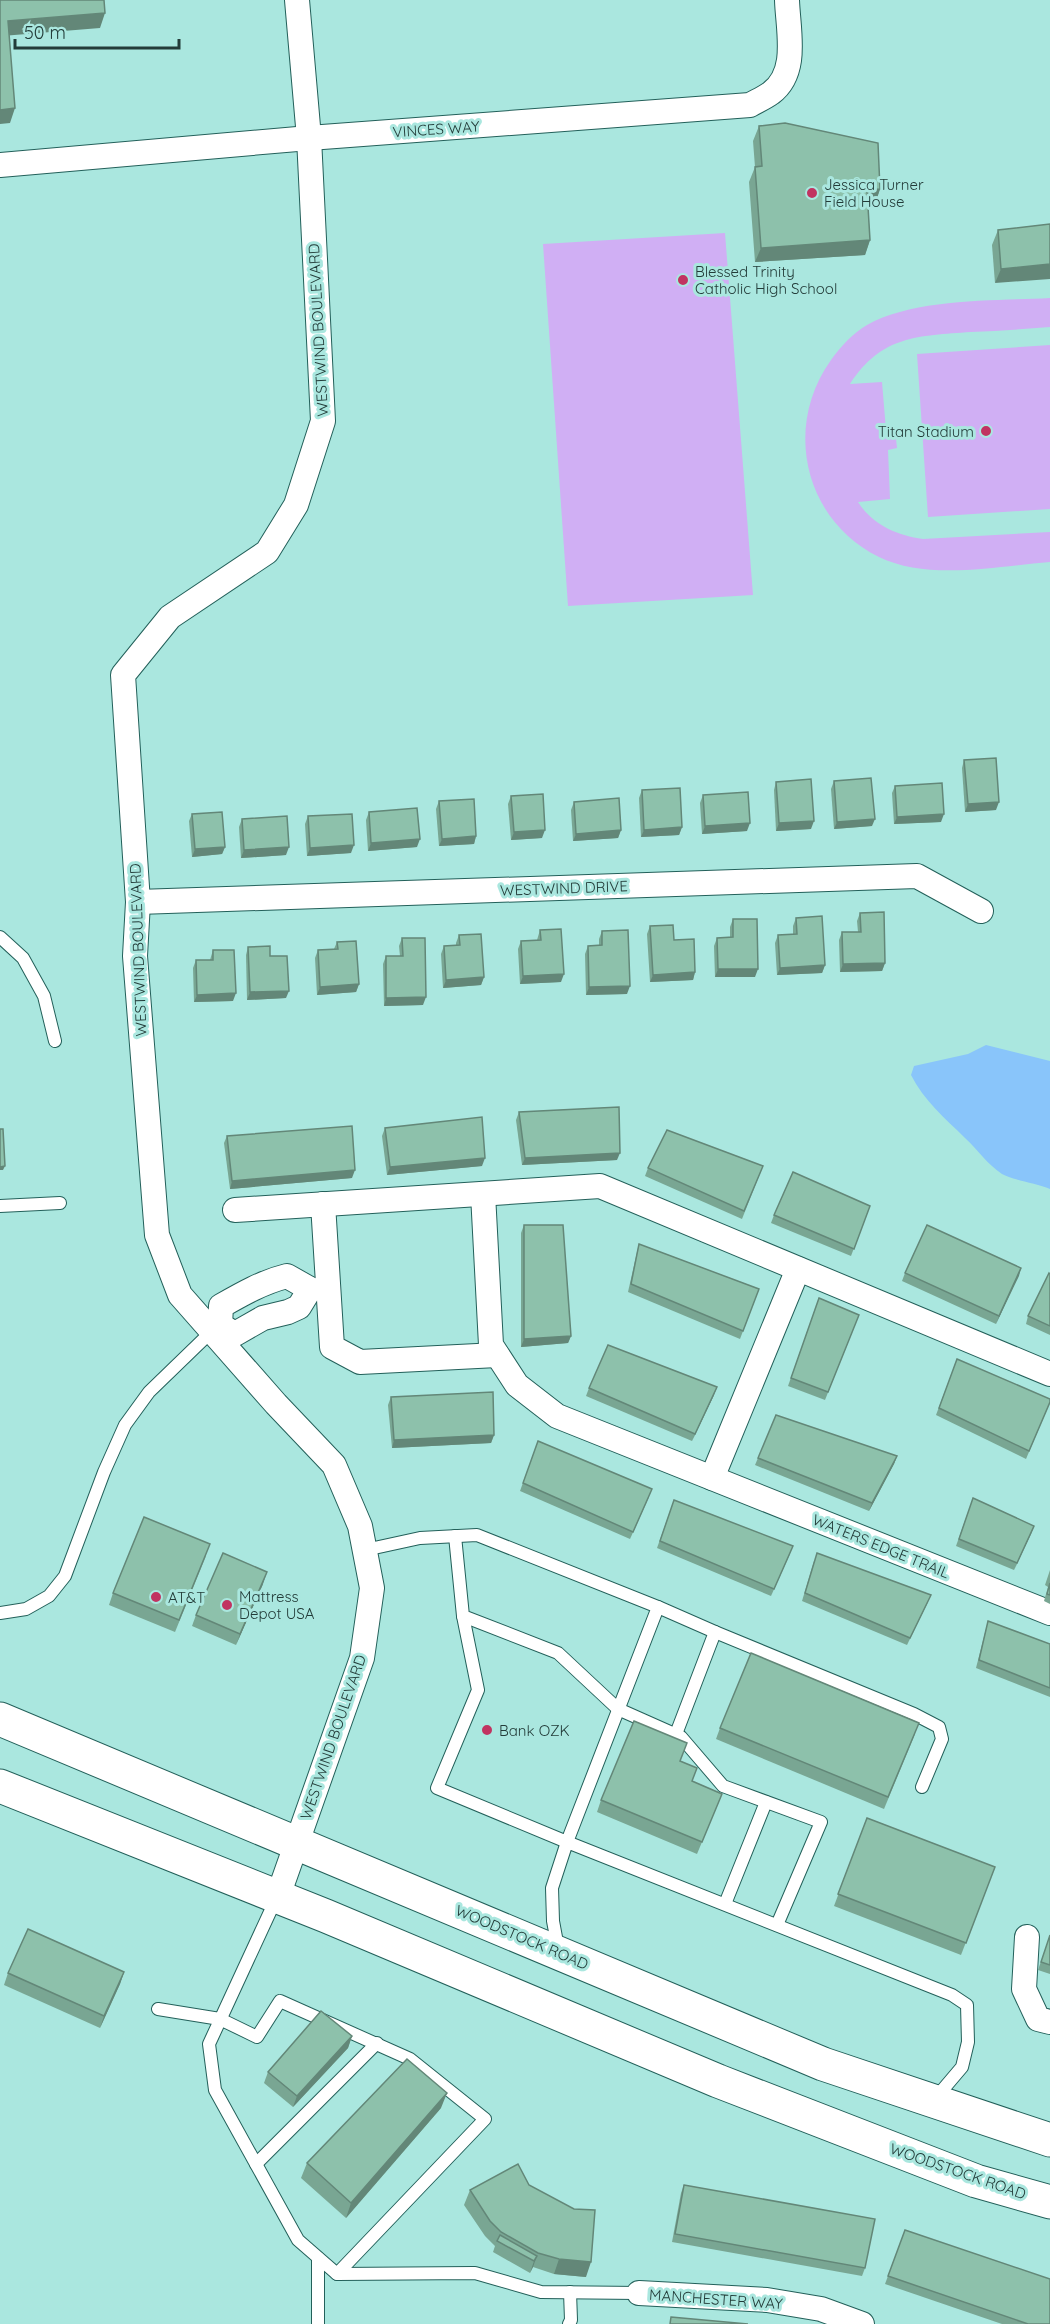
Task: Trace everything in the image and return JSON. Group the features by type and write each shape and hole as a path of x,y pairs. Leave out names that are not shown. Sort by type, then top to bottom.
{"main road":[{"name":"WOODSTOCK ROAD","path":"0,1719 823,2064 1050,2140"},
{"name":"WOODSTOCK ROAD","path":"0,1786 278,1896 717,2081 976,2181 1050,2202"}],"street":[{"name":"WESTWIND BOULEVARD","path":"278,1896 362,1658 372,1588 360,1526 334,1465 216,1329 180,1295 157,1236 135,956 138,902 123,675 170,617 267,552 296,505 323,421 309,138 297,0"},
{"name":"VINCES WAY","path":"0,165 309,138 750,105 772,93 787,74 790,60 787,0"},
{"name":"WESTWIND DRIVE","path":"138,902 917,876 981,911"},
{"path":"235,1210 600,1186 1050,1374"},
{"name":"WATERS EDGE TRAIL","path":"483,1194 491,1345 517,1385 557,1416 1050,1613"},
{"path":"322,1204 319,1288 332,1347 360,1362 497,1355"},
{"path":"712,1478 798,1269"},
{"path":"287,1276 319,1288 299,1307 263,1318 235,1334 216,1329 221,1306 250,1290 287,1276"},
{"path":"250,1290 263,1318"},
{"path":"1027,1937 1024,1989 1038,2019 1050,2022"},
{"name":"MANCHESTER WAY","path":"639,2294 767,2300 821,2309 862,2324"}],"lane":[{"path":"0,937 23,958 44,996 55,1041"},
{"path":"0,1206 60,1203"},
{"path":"0,1613 26,1609 50,1596 65,1576 104,1472 125,1425 149,1392 216,1329"},
{"path":"365,1550 420,1539 477,1535 914,1714 939,1727 942,1739 922,1787"},
{"path":"455,1536 463,1616 478,1690 436,1788 951,1995 967,2005 968,2042 962,2067 933,2101"},
{"path":"558,1952 552,1888 567,1842 657,1607"},
{"path":"463,1616 558,1653 618,1709 681,1737 723,1786 821,1822 777,1925"},
{"path":"676,1734 715,1632"},
{"path":"724,1904 766,1802"},
{"path":"278,1896 209,2044 216,2090 298,2240 337,2274 475,2273 541,2292 639,2294"},
{"path":"158,2009 220,2019 256,2037 280,2001 410,2059 485,2119 337,2274"},
{"path":"256,2164 377,2043"},
{"path":"318,2258 318,2324"},
{"path":"569,2324 571,2320 570,2292"}],"shaded area":[{"path":"725,233 753,595 568,606 543,244"},
{"path":"1050,298 1050,327 934,335 903,341 875,356 850,384 882,382 886,430 895,430 897,448 888,450 890,499 858,502 871,517 895,532 923,539 1050,532 1050,562 986,569 919,568 879,557 853,541 833,520 818,496 809,470 805,442 808,414 816,386 839,350 867,325 886,316 908,310 956,302"},
{"name":"Titan Stadium","path":"1050,345 1050,509 928,517 917,354"}],"water":[{"path":"986,1045 1050,1061 1050,1189 1006,1176 997,1170 935,1109 911,1075 914,1066 968,1054"}],"building":[{"path":"0,0 104,0 105,13 8,21 15,108 0,110"},
{"name":"Jessica Turner Field House","path":"785,123 878,143 880,189 867,190 870,240 761,248 755,167 762,166 759,126"},
{"path":"1050,224 1050,264 1001,269 998,230"},
{"path":"996,758 999,802 968,804 964,760"},
{"path":"871,778 875,819 837,822 834,781"},
{"path":"811,779 814,821 779,823 776,782"},
{"path":"942,783 944,814 897,817 895,786"},
{"path":"680,788 682,827 644,830 642,790"},
{"path":"748,792 750,823 705,826 703,795"},
{"path":"543,794 545,830 514,832 511,796"},
{"path":"619,798 621,830 576,834 574,802"},
{"path":"474,799 476,836 442,839 439,801"},
{"path":"417,808 420,839 371,843 369,812"},
{"path":"222,812 225,847 195,849 192,814"},
{"path":"352,814 354,845 310,848 308,816"},
{"path":"287,816 289,847 244,850 242,819"},
{"path":"884,912 885,963 843,964 842,932 861,932 860,913"},
{"path":"822,916 825,965 780,968 778,935 797,934 796,918"},
{"path":"733,919 757,919 758,969 718,969 717,938 733,937"},
{"path":"673,925 674,940 694,939 695,972 653,975 650,926"},
{"path":"561,929 564,974 523,976 521,941 541,940 540,930"},
{"path":"628,930 630,986 589,987 588,946 602,945 602,931"},
{"path":"481,934 484,977 446,980 444,946 460,945 459,935"},
{"path":"402,938 425,938 426,997 386,998 386,956 403,956"},
{"path":"356,941 359,984 320,987 318,950 338,949 337,942"},
{"path":"270,946 270,956 287,956 289,991 250,992 248,947"},
{"path":"213,950 234,950 236,993 197,995 196,960 213,960"},
{"path":"619,1107 620,1153 525,1158 519,1112"},
{"path":"482,1117 485,1158 390,1167 385,1128"},
{"path":"352,1126 355,1170 232,1181 227,1136"},
{"path":"0,1129 3,1129 5,1166 0,1167"},
{"path":"667,1130 763,1166 744,1211 648,1168"},
{"path":"793,1172 870,1206 854,1249 774,1215"},
{"path":"524,1225 563,1225 571,1336 524,1339"},
{"path":"927,1225 1021,1268 999,1316 905,1273"},
{"path":"639,1244 759,1289 743,1331 631,1284"},
{"path":"1050,1274 1050,1326 1028,1316"},
{"path":"819,1298 859,1315 828,1392 791,1378"},
{"path":"608,1345 717,1387 695,1434 589,1388"},
{"path":"957,1359 1050,1399 1029,1451 939,1408"},
{"path":"493,1392 494,1435 394,1440 391,1397"},
{"path":"776,1415 897,1456 872,1503 758,1458"},
{"path":"538,1441 652,1489 633,1532 523,1483"},
{"path":"973,1498 1034,1526 1017,1563 959,1539"},
{"path":"674,1500 793,1546 774,1589 660,1541"},
{"path":"144,1517 210,1544 179,1620 113,1593"},
{"name":"Mattress Depot USA","path":"223,1553 267,1572 240,1634 196,1615"},
{"path":"817,1553 931,1595 910,1638 805,1593"},
{"path":"988,1621 1050,1644 1050,1688 979,1660"},
{"path":"751,1653 919,1723 888,1797 720,1728"},
{"path":"634,1721 687,1743 680,1761 697,1768 692,1781 722,1794 702,1842 601,1800"},
{"path":"867,1818 995,1867 966,1943 838,1894"},
{"path":"28,1929 124,1972 104,2016 8,1973"},
{"path":"1050,1935 1050,1965 1041,1962"},
{"path":"321,2011 352,2036 297,2096 268,2072"},
{"path":"407,2059 447,2093 351,2203 307,2163"},
{"path":"518,2164 529,2185 574,2209 595,2210 591,2262 559,2259 538,2253 501,2232 490,2221 470,2190"},
{"path":"684,2185 875,2219 865,2268 675,2234"},
{"path":"905,2230 1050,2279 1050,2324 1028,2324 888,2276"},
{"path":"500,2235 537,2256 534,2261 497,2241"},
{"path":"671,2317 748,2324 670,2324"}],"place":[{"name":"Jessica Turner Field House","path":"812,193"},
{"name":"Blessed Trinity Catholic High School","path":"683,280"},
{"name":"Titan Stadium","path":"986,431"},
{"name":"AT&T","path":"156,1597"},
{"name":"Mattress Depot USA","path":"227,1605"},
{"name":"Bank OZK","path":"487,1730"}]}
